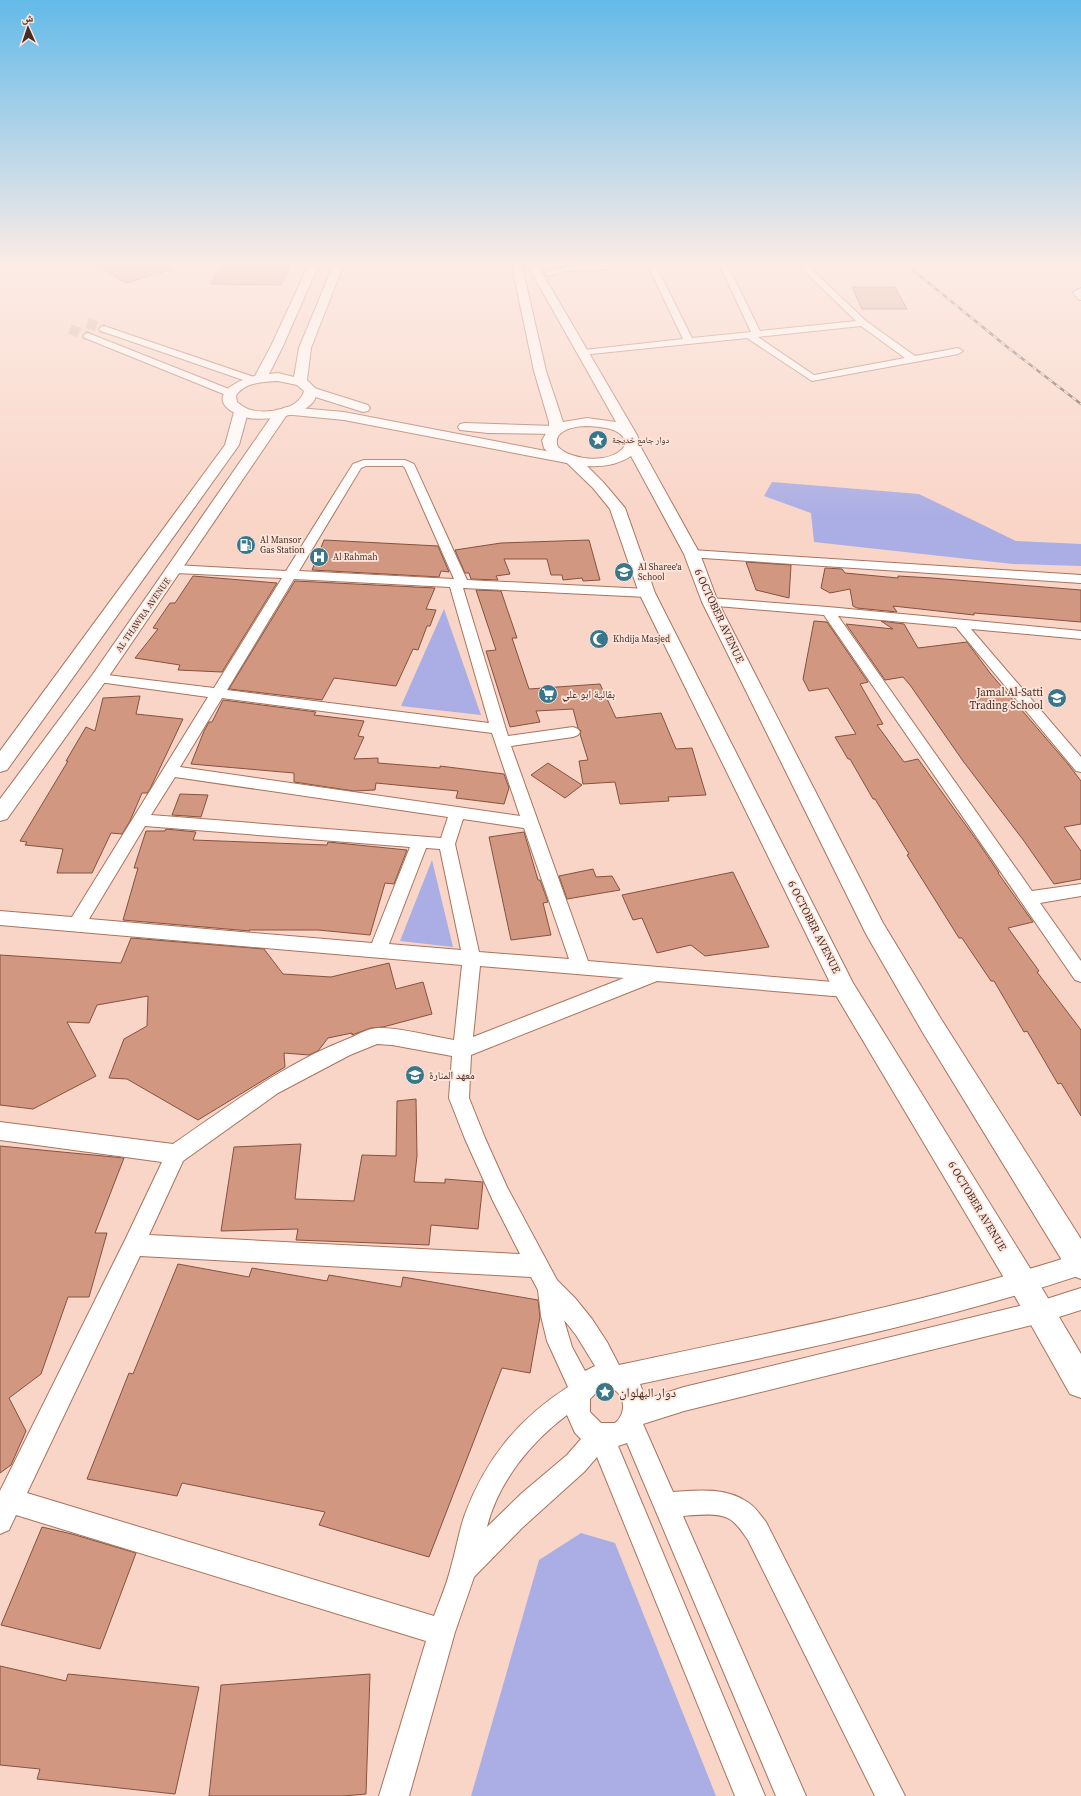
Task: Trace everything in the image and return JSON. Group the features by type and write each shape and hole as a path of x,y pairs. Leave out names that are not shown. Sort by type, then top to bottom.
{"main road":[{"path":"256,379 275,350"},
{"path":"300,381 305,350"},
{"path":"535,350 540,371 556,422 556,430"},
{"name":"6 OCTOBER AVENUE","path":"582,350 692,554 710,602 874,928 932,1026 1081,1264"},
{"path":"285,412 306,402 311,397 311,391 308,385 300,381 278,377 256,379 235,388 230,393 228,398 230,404 241,412 253,414 285,412 344,416 572,460 585,462 611,460 629,451 630,439 612,425 588,422 564,426 556,430 550,436 549,443 552,450 560,456 572,460"},
{"path":"311,391 352,406 449,426 488,429 556,430"},
{"path":"0,765 232,445 241,412"},
{"name":"AL THAWRA AVENUE","path":"0,814 99,678 285,412"},
{"name":"6 OCTOBER AVENUE","path":"572,460 598,485 617,508 647,593 846,990 1023,1283 1081,1383"}],"street":[{"path":"122,350 230,393"},
{"path":"167,350 256,379"},
{"path":"584,354 618,350"},
{"path":"774,350 812,378 958,351"},
{"path":"901,350 913,359"},
{"path":"76,924 357,466 364,463 405,463 410,466 458,584 501,736 581,967"},
{"path":"692,554 1081,579"},
{"path":"175,569 647,593"},
{"path":"710,602 828,611 1081,635"},
{"path":"828,611 1081,976"},
{"path":"960,624 1081,767"},
{"path":"99,678 501,736 573,732"},
{"path":"170,771 532,823"},
{"path":"457,812 447,844 472,958 462,1050 459,1098 475,1139 549,1288 567,1306 584,1327 615,1376 631,1389 636,1406 633,1420 665,1505 791,1796"},
{"path":"140,820 447,844"},
{"path":"378,950 420,842"},
{"path":"1027,898 1081,890"},
{"path":"0,918 846,990"},
{"path":"442,1632 5,1510 134,1245 176,1154 271,1087 343,1049 377,1036 392,1037 462,1050 658,974"},
{"path":"0,1131 176,1154"},
{"path":"134,1245 537,1266"},
{"path":"1081,1264 1023,1283 851,1327 615,1376 595,1376 587,1381 581,1391 578,1403 581,1418 590,1430 600,1435 618,1435 633,1420 684,1399 1040,1312 1081,1299"},
{"path":"549,1288 550,1314 556,1340 581,1391"},
{"path":"394,1796 442,1632 464,1569 477,1516 489,1489 503,1464 520,1442 538,1423 581,1391"},
{"path":"464,1569 532,1501 573,1468 600,1435"},
{"path":"600,1435 750,1796"},
{"path":"665,1505 702,1503 723,1504 741,1511 753,1526 890,1796"}],"shaded area":[{"path":"772,482 919,494 1016,541 1081,544 1081,566 1013,564 814,542 811,513 764,496"},
{"path":"444,609 481,715 401,706"},
{"path":"432,860 453,947 400,941"},
{"path":"581,1533 615,1543 716,1796 471,1796 539,1560"}],"building":[{"path":"324,540 438,546 449,572 441,571 439,577 312,570"},
{"path":"589,540 600,580 583,581 582,578 563,580 562,575 551,575 547,559 504,559 510,574 496,576 498,580 471,579 469,573 465,573 455,550 501,543"},
{"path":"746,562 791,565 789,598 756,590"},
{"path":"825,568 842,569 845,573 898,578 898,576 932,578 1081,590 1081,622 974,613 974,615 893,606 897,612 857,608 853,606 850,589 830,593 821,588"},
{"path":"193,576 277,583 222,672 178,670 180,665 135,658 158,629 153,628 170,603 175,603"},
{"path":"295,581 435,588 426,609 436,610 430,626 427,626 418,650 413,649 396,686 334,678 322,700 229,689"},
{"path":"476,590 501,591 517,638 512,638 529,689 600,684 616,718 661,713 676,749 692,748 706,795 668,797 669,801 620,804 615,782 583,784 579,761 588,760 580,734 581,731 578,728 573,709 536,711 540,722 510,727 486,651 496,650"},
{"path":"814,621 827,622 868,682 860,684 883,724 877,725 904,762 918,759 1033,922 1008,928 1039,971 1037,972 1081,1030 1081,1116 1061,1083 1058,1084 1027,1031 1024,1032 994,981 991,981 962,938 959,938 907,855 909,854 875,799 873,799 850,759 848,759 835,737 856,734 828,688 809,691 803,679"},
{"path":"881,621 904,624 918,648 967,642 990,673 1068,764 1081,781 1081,824 1064,827 1081,851 1081,879 1054,884 1024,841 963,761 910,685 903,677 885,680 846,624 893,629"},
{"path":"140,696 136,714 183,719 150,789 147,793 142,793 130,821 122,834 111,833 92,873 57,873 63,849 25,845 27,842 20,841 68,761 66,761 86,727 95,731 103,698"},
{"path":"223,700 316,712 314,715 364,721 358,736 364,737 354,759 378,758 378,763 440,768 440,766 504,774 509,788 504,804 456,798 458,791 376,783 375,790 354,791 294,782 294,773 191,764 204,731 209,722 212,722"},
{"path":"548,763 582,785 565,798 531,775"},
{"path":"180,794 208,795 201,817 172,815"},
{"path":"166,829 196,832 193,840 327,845 328,842 407,850 394,884 385,883 370,935 318,930 249,930 250,931 123,920 138,868 134,868 146,831 165,831"},
{"path":"524,832 538,880 540,880 548,902 543,903 551,935 511,940 489,837"},
{"path":"593,869 596,877 612,876 620,890 567,899 559,876"},
{"path":"733,872 769,947 705,956 691,945 657,953 642,918 633,920 622,895"},
{"path":"131,938 264,949 283,974 331,977 389,963 396,989 423,982 432,1014 383,1027 371,1028 352,1035 352,1033 328,1038 318,1051 309,1055 284,1053 285,1067 198,1120 127,1079 109,1078 124,1039 147,1026 148,996 97,1005 89,1023 67,1022 96,1076 33,1109 0,1105 0,955 121,963"},
{"path":"416,1099 417,1156 414,1182 445,1183 445,1179 483,1182 478,1229 431,1225 429,1245 296,1240 298,1229 221,1231 234,1147 301,1144 295,1199 354,1201 362,1155 396,1156 397,1101"},
{"path":"0,1146 124,1158 95,1233 107,1233 89,1297 68,1297 41,1374 9,1398 26,1431 11,1465 0,1473"},
{"path":"178,1264 249,1277 252,1268 327,1281 329,1275 401,1287 403,1277 538,1300 540,1317 530,1373 502,1368 429,1557 319,1525 325,1512 182,1483 177,1496 87,1479 129,1373 133,1374"},
{"path":"42,1527 72,1534 136,1553 100,1649 1,1625"},
{"path":"0,1666 66,1681 68,1674 199,1687 175,1794 37,1779 40,1769 0,1765"},
{"path":"370,1674 366,1794 343,1796 209,1796 221,1685"}],"railway":[{"path":"1011,350 1081,404"}],"place":[{"name":"دوار جامع خديجة","path":"598,440"},
{"name":"Al Mansor Gas Station","path":"246,545"},
{"name":"Al Rahmah","path":"319,557"},
{"name":"Al Sharee'a School","path":"624,572"},
{"name":"Khdija Masjed","path":"599,639"},
{"name":"بقالية ابو علي","path":"548,694"},
{"name":"Jamal Al-Satti Trading School","path":"1057,698"},
{"name":"معهد المنارة","path":"415,1075"},
{"name":"دوار البهلوان","path":"605,1392"}]}
